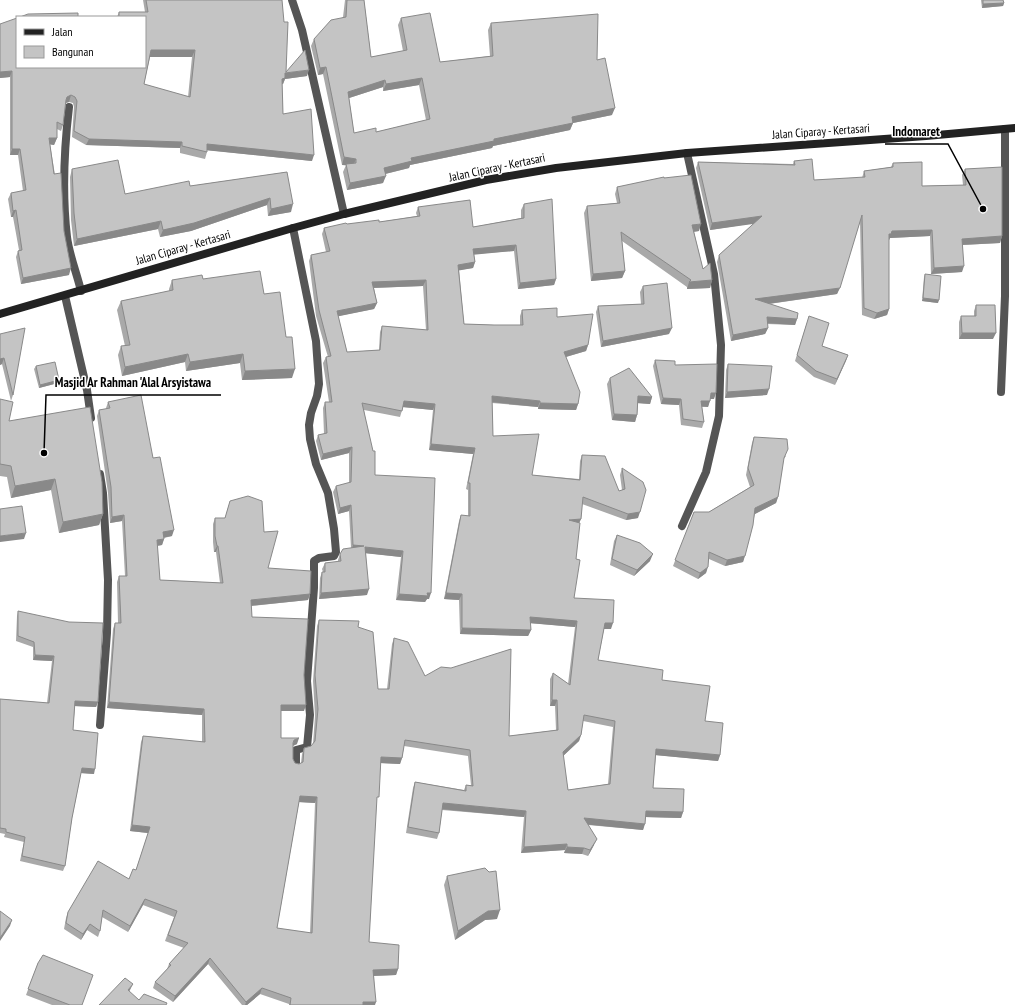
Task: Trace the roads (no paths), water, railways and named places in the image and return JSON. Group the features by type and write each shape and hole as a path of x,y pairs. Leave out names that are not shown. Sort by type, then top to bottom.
{"main road":[{"name":"Jalan Ciparay - Kertasari","path":"0,314 66,296 293,228 344,214 486,180 556,168 687,153 926,136 1015,128"}],"street":[{"path":"292,0 302,30 344,214"},
{"path":"69,107 64,184 67,238 81,291"},
{"path":"1001,392 1005,296 1005,129"},
{"path":"682,526 706,472 719,416 721,345 714,274 687,153"},
{"path":"293,228 318,354 319,384 317,396 311,412 309,425 310,439 316,464 328,493 336,552 334,556 319,558 314,561 314,588 307,680 310,715 306,747 296,750 296,765"},
{"path":"66,296 87,390 93,427"},
{"path":"98,464 103,493 108,580 108,633 100,725"}],"place":[{"name":"Indomaret","path":"983,209"},
{"name":"Masjid Ar Rahman 'Alal Arsyistawa","path":"44,453"}]}
